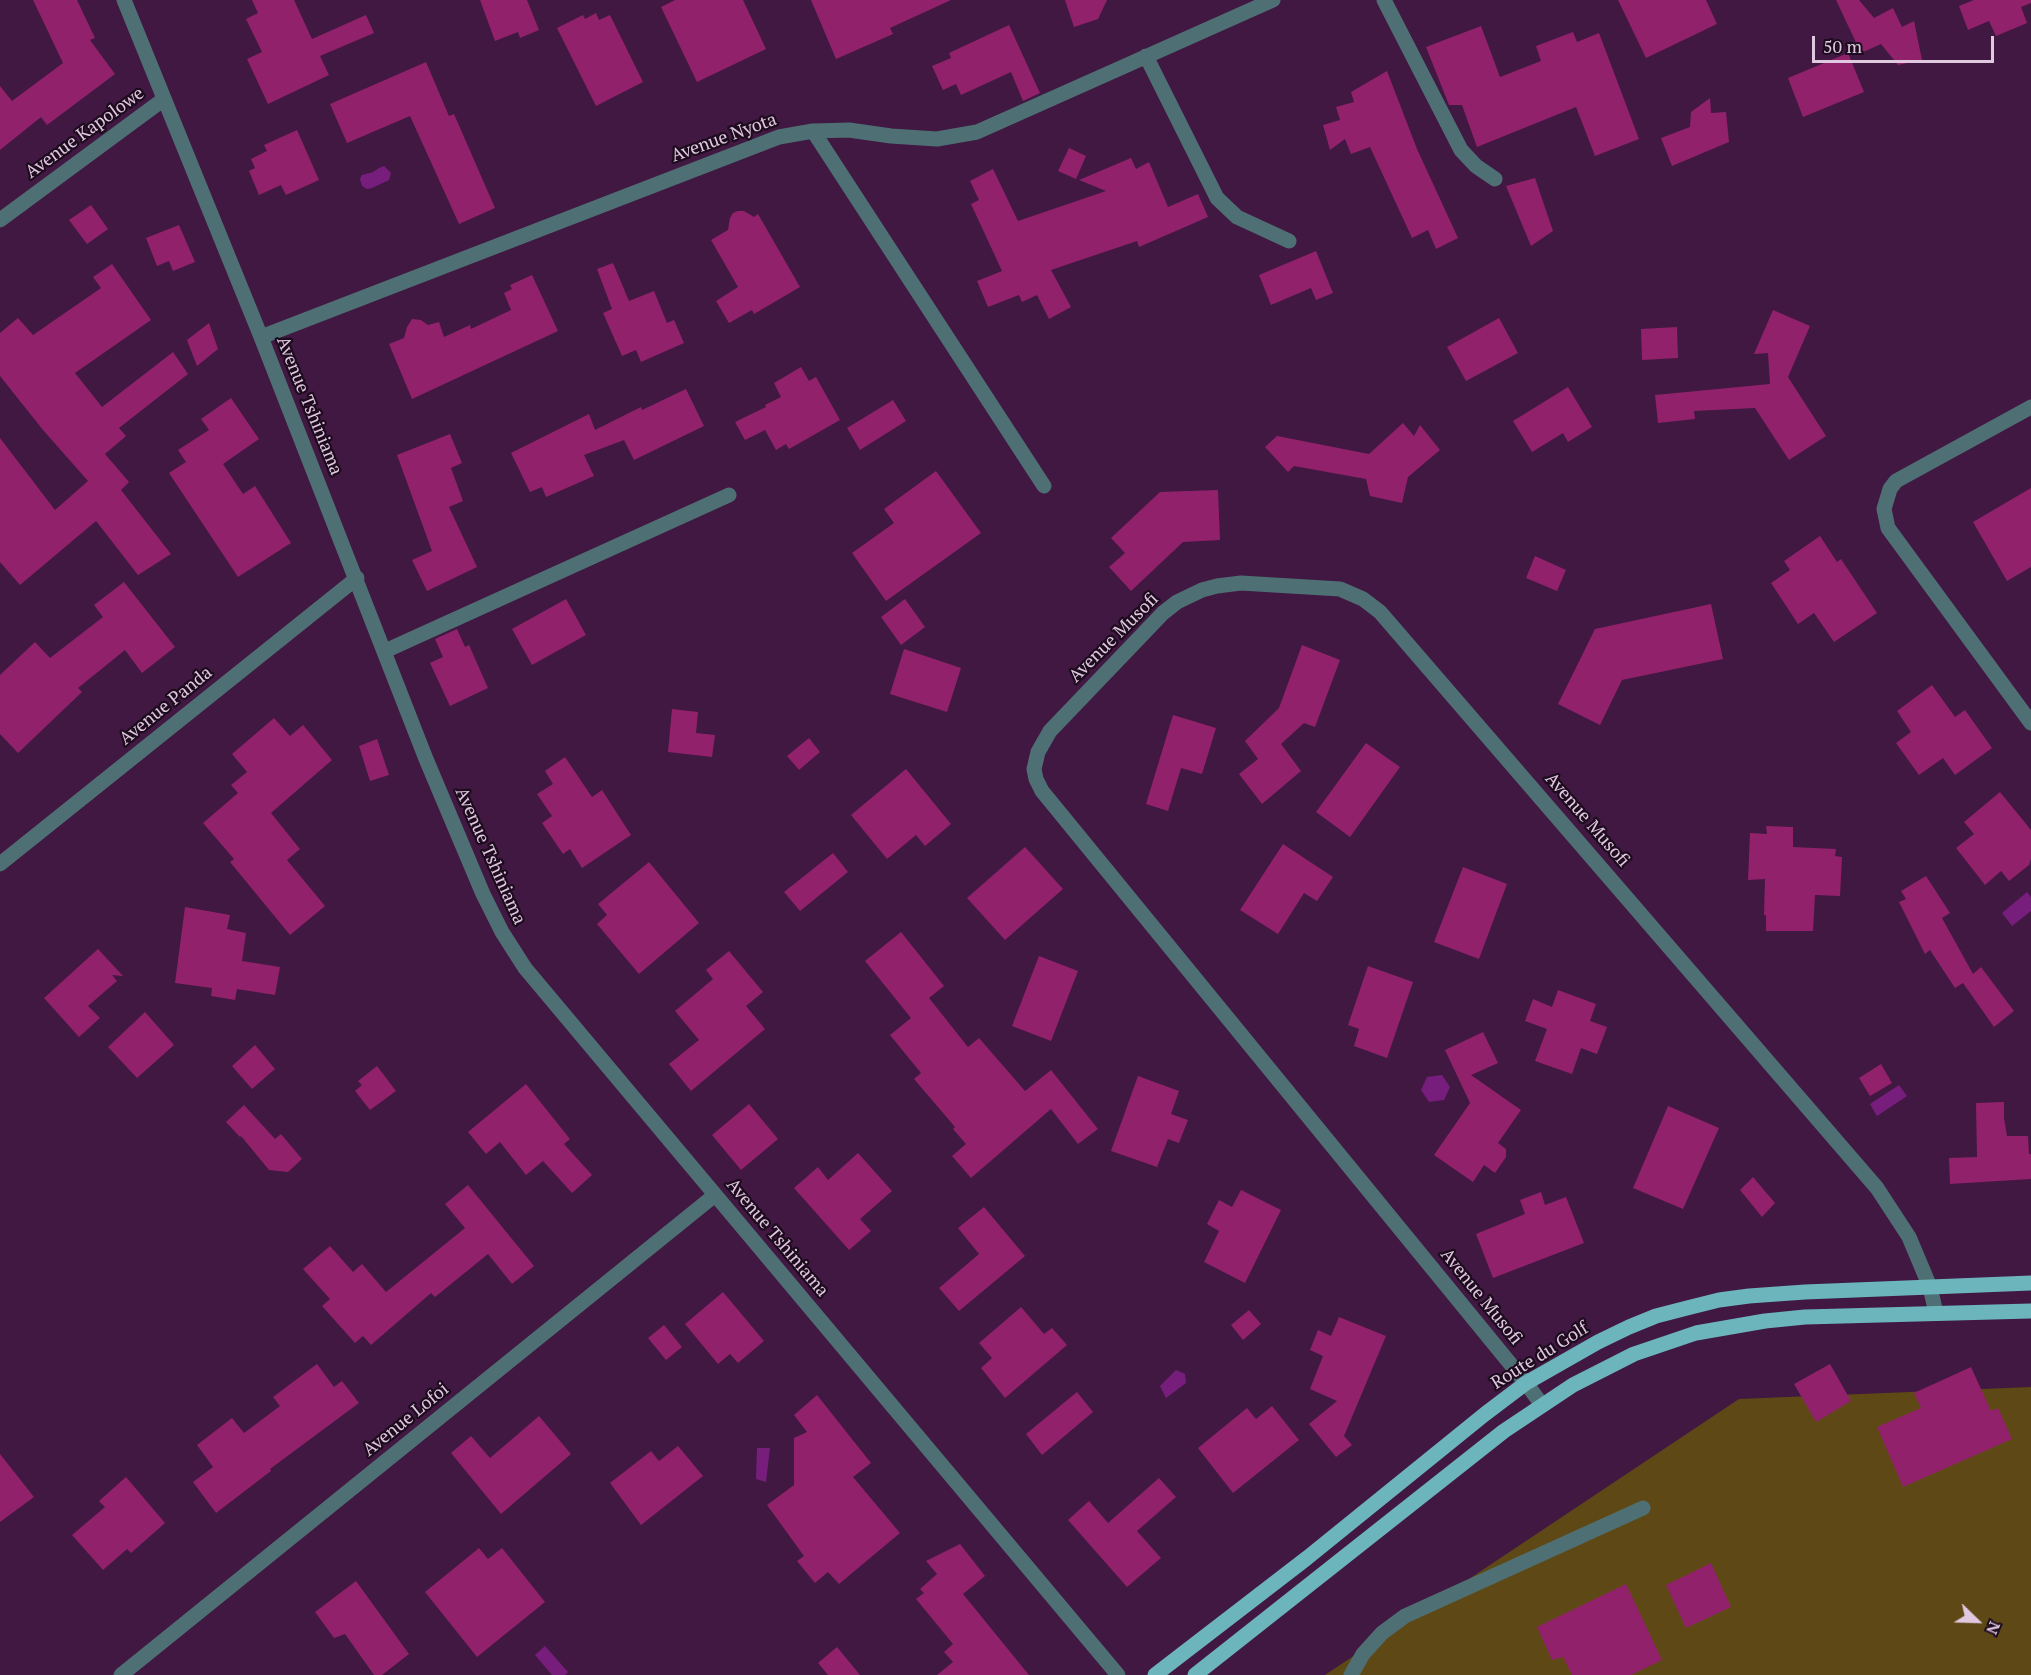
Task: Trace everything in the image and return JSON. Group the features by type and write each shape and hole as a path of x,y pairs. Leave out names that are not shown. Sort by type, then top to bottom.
{"main road":[{"name":"Route du Golf","path":"1155,1675 1307,1558 1526,1383 1629,1327 1656,1316 1708,1302 1749,1296 2031,1283"},
{"path":"1195,1675 1504,1431 1573,1385 1634,1354 1696,1333 1765,1321 1805,1317 2031,1311"}],"street":[{"name":"Avenue Tshiniama","path":"124,0 357,578 426,759 478,884 502,932 525,968 1118,1675"},
{"name":"Avenue Nyota","path":"261,338 779,136 813,131 849,130 937,139 977,132 1273,0"},
{"path":"1384,0 1461,150 1476,166 1495,179"},
{"path":"1146,57 1217,198 1237,217 1289,241"},
{"name":"Avenue Kapolowe","path":"0,220 164,99"},
{"path":"813,131 1044,486"},
{"path":"2031,407 1896,482 1890,489 1884,509 1888,528 2031,723"},
{"path":"385,651 729,495"},
{"name":"Avenue Panda","path":"0,864 357,578"},
{"name":"Avenue Musofi","path":"1542,1405 1049,800 1036,779 1034,769 1038,752 1050,731 1163,613 1177,602 1202,590 1241,583 1340,589 1363,599 1380,612 1877,1188 1909,1237 1930,1287 1936,1313"},
{"name":"Avenue Lofoi","path":"121,1675 715,1195"},
{"path":"1350,1675 1363,1654 1382,1633 1405,1616 1643,1508"}],"shaded area":[{"path":"384,166 391,173 389,180 372,188 367,189 362,186 360,179 362,175"},
{"path":"2027,892 2031,897 2031,911 2012,926 2002,913"},
{"path":"1442,1075 1450,1087 1444,1100 1429,1102 1421,1090 1427,1077"},
{"path":"1899,1085 1907,1096 1877,1116 1870,1104"},
{"path":"1176,1370 1185,1374 1186,1383 1166,1398 1160,1386"},
{"path":"2031,1387 2031,1675 1325,1675 1739,1399"},
{"path":"757,1448 770,1448 766,1482 756,1479"},
{"path":"545,1646 568,1672 565,1675 552,1675 535,1655"}],"building":[{"path":"33,0 77,0 95,38 90,40 115,74 47,125 41,117 0,150 0,86 12,101 63,63"},
{"path":"252,0 294,0 312,39 366,15 374,33 320,56 329,75 268,104 247,59 262,52 246,19 258,13"},
{"path":"480,0 527,0 539,30 520,38 518,32 495,41"},
{"path":"675,0 743,0 766,49 697,82 661,7"},
{"path":"811,0 951,0 890,28 893,34 836,59"},
{"path":"1065,0 1107,0 1098,19 1074,27"},
{"path":"1618,0 1706,0 1717,24 1646,58"},
{"path":"1836,0 1859,0 1874,18 1893,8 1902,27 1914,21 1922,60 1898,65 1881,44 1861,53"},
{"path":"1974,0 2031,0 2031,3 2021,7 2027,23 1996,36 1989,21 1968,30 1959,6"},
{"path":"596,13 599,20 610,15 643,82 596,106 557,28 583,15 585,19"},
{"path":"1009,25 1040,93 1023,101 1011,72 961,95 956,84 943,90 932,66 951,58 949,53"},
{"path":"1481,26 1500,77 1541,61 1536,46 1573,32 1577,42 1599,33 1639,139 1595,156 1576,107 1477,147 1462,105 1449,105 1426,47"},
{"path":"1848,53 1864,92 1803,117 1788,78"},
{"path":"426,62 449,116 454,114 495,208 459,224 410,116 347,143 330,104"},
{"path":"1387,71 1417,149 1458,238 1436,249 1428,230 1412,238 1370,147 1351,154 1345,139 1330,150 1323,125 1340,120 1336,107 1354,102 1351,92"},
{"path":"1710,98 1711,113 1726,112 1729,142 1672,166 1661,138 1690,127 1691,112"},
{"path":"297,130 319,180 286,195 281,185 259,195 249,171 255,168 251,159 267,151 264,145"},
{"path":"1069,148 1086,156 1076,179 1058,171"},
{"path":"1131,158 1136,169 1149,162 1168,207 1198,194 1208,217 1139,247 1137,241 1051,270 1071,307 1049,319 1037,295 1022,302 1019,295 988,307 977,281 1002,271 971,204 979,200 970,181 993,169 1018,221 1106,191 1079,180"},
{"path":"1535,178 1553,231 1531,246 1506,186"},
{"path":"91,205 108,229 87,244 69,220"},
{"path":"738,211 744,211 754,217 758,214 800,287 754,314 752,310 729,323 716,301 738,287 711,240 728,230 730,218"},
{"path":"179,225 195,262 173,271 169,261 157,266 146,238"},
{"path":"1316,251 1333,293 1316,300 1311,288 1271,305 1259,275"},
{"path":"613,263 629,301 654,291 667,323 674,320 684,343 641,362 636,350 622,356 603,313 612,309 597,269"},
{"path":"112,264 151,320 75,373 102,407 173,352 188,374 119,428 126,436 105,454 129,482 121,490 171,554 138,575 96,521 20,585 0,562 0,438 55,510 88,481 0,376 0,333 18,318 33,335 101,288 93,277"},
{"path":"532,275 558,331 412,399 389,344 404,338 412,319 421,320 428,325 439,322 444,337 470,325 471,329 511,310 504,293 512,289 510,285"},
{"path":"1773,310 1810,326 1788,377 1826,436 1789,460 1755,408 1694,411 1695,419 1658,423 1655,395 1770,384 1768,353 1754,354"},
{"path":"1499,318 1518,353 1466,381 1447,347"},
{"path":"209,323 218,349 197,366 187,340"},
{"path":"1677,327 1678,358 1642,360 1641,329"},
{"path":"801,367 809,381 816,377 840,420 789,449 786,444 776,450 765,430 745,440 735,422 781,397 774,383"},
{"path":"1568,387 1592,427 1568,442 1563,433 1532,452 1513,421"},
{"path":"686,389 704,426 634,460 624,440 584,455 594,476 546,497 542,487 530,492 511,453 589,414 595,430 641,407 642,410"},
{"path":"231,398 259,439 223,464 243,494 255,486 291,543 238,577 169,473 186,462 178,450 209,430 201,419"},
{"path":"893,400 906,421 860,450 847,428"},
{"path":"1403,423 1414,436 1420,425 1440,450 1408,477 1402,503 1370,496 1366,479 1294,466 1288,472 1265,447 1277,436 1369,454"},
{"path":"450,434 462,463 451,468 463,501 449,507 477,567 427,591 412,560 432,551 397,455"},
{"path":"936,471 981,533 886,601 852,553 894,523 884,509"},
{"path":"2031,488 2031,567 2007,581 1973,522"},
{"path":"1218,490 1220,540 1183,542 1131,591 1109,567 1125,553 1111,538 1160,492"},
{"path":"1820,536 1837,562 1841,559 1877,613 1834,642 1814,613 1798,624 1771,583 1790,570 1784,561"},
{"path":"1535,556 1566,570 1557,591 1526,578"},
{"path":"124,582 175,647 142,673 125,650 78,688 82,692 18,753 0,734 0,675 35,642 50,658 103,617 94,605"},
{"path":"566,599 586,635 532,665 512,629"},
{"path":"905,599 925,627 901,645 881,617"},
{"path":"1711,604 1723,659 1622,680 1600,725 1558,704 1595,629"},
{"path":"457,629 465,647 469,645 488,688 450,706 430,663 443,657 435,639"},
{"path":"1302,645 1340,660 1315,727 1304,723 1281,744 1301,771 1262,804 1239,774 1258,759 1245,741 1279,708"},
{"path":"904,649 961,668 947,712 890,694"},
{"path":"1932,685 1955,717 1965,710 1992,748 1955,775 1943,758 1919,775 1896,743 1911,732 1897,711"},
{"path":"672,709 698,712 696,733 715,735 712,757 668,752"},
{"path":"1173,715 1216,728 1202,774 1181,768 1168,811 1146,804"},
{"path":"274,718 290,736 303,725 332,760 271,813 300,849 287,860 325,906 290,935 230,862 234,859 203,823 238,793 231,785 247,772 232,754"},
{"path":"809,738 820,752 799,770 787,756"},
{"path":"377,739 389,775 370,781 359,746"},
{"path":"1366,743 1400,767 1350,837 1316,812"},
{"path":"565,757 592,797 602,790 631,835 582,868 570,849 563,854 542,823 552,816 537,794 553,784 545,771"},
{"path":"906,769 951,824 925,846 916,835 887,859 851,815"},
{"path":"2000,792 2031,830 2031,859 2029,865 2009,881 2001,871 1985,885 1956,848 1974,834 1964,822"},
{"path":"1766,826 1793,827 1793,847 1836,849 1835,856 1842,857 1840,896 1815,895 1813,931 1766,931 1765,879 1748,880 1750,833 1767,834"},
{"path":"1283,844 1333,877 1317,901 1304,893 1278,934 1240,910"},
{"path":"1025,847 1063,889 1005,940 967,898"},
{"path":"833,853 848,872 800,911 784,892"},
{"path":"649,862 699,923 639,974 597,924 607,915 598,904"},
{"path":"1463,867 1507,884 1479,959 1434,942"},
{"path":"1926,876 1950,913 1942,918 1973,974 1981,967 2014,1011 1994,1027 1963,983 1955,988 1930,950 1925,954 1899,902 1906,899 1901,891"},
{"path":"185,907 230,915 227,929 246,933 242,961 280,967 275,995 237,989 235,1000 211,996 212,988 175,983"},
{"path":"901,932 944,986 929,998 968,1047 979,1038 1025,1091 1051,1070 1098,1129 1078,1144 1051,1109 971,1178 952,1156 966,1144 953,1129 955,1127 914,1079 921,1073 890,1035 911,1018 865,961"},
{"path":"98,949 123,976 112,975 117,981 88,1006 100,1018 79,1037 44,998"},
{"path":"729,951 763,992 746,1006 765,1029 691,1091 669,1064 699,1040 675,1011 713,979 706,970"},
{"path":"1039,956 1078,971 1051,1041 1012,1026"},
{"path":"1368,966 1413,982 1387,1058 1354,1046 1359,1029 1348,1025"},
{"path":"1558,990 1596,1004 1590,1021 1607,1027 1597,1054 1581,1048 1572,1074 1535,1061 1547,1029 1525,1021 1533,999 1552,1007"},
{"path":"145,1012 174,1045 137,1078 108,1047"},
{"path":"1483,1032 1498,1063 1471,1075 1521,1110 1498,1143 1506,1149 1506,1157 1495,1173 1484,1165 1473,1182 1434,1155 1470,1103 1445,1050"},
{"path":"255,1045 275,1069 252,1089 232,1066"},
{"path":"1881,1064 1892,1083 1870,1096 1859,1078"},
{"path":"377,1066 396,1091 370,1110 355,1091 362,1085 358,1081"},
{"path":"1138,1076 1179,1091 1171,1114 1188,1120 1179,1143 1168,1139 1157,1167 1111,1151"},
{"path":"526,1084 570,1139 564,1144 592,1175 572,1193 543,1161 526,1175 500,1142 486,1154 468,1132"},
{"path":"2004,1102 2007,1136 2028,1136 2031,1179 1950,1184 1949,1158 1977,1157 1976,1103"},
{"path":"749,1104 778,1139 741,1170 712,1135"},
{"path":"244,1105 275,1139 281,1134 302,1159 288,1172 269,1170 241,1136 226,1122"},
{"path":"1668,1106 1719,1128 1683,1209 1633,1188"},
{"path":"858,1153 892,1191 860,1219 871,1231 849,1250 794,1188 818,1167 828,1180"},
{"path":"1753,1177 1775,1203 1762,1217 1740,1190"},
{"path":"468,1185 534,1266 512,1284 488,1254 435,1297 431,1293 371,1345 363,1336 355,1343 322,1306 330,1299 303,1269 330,1246 353,1272 362,1264 386,1292 465,1228 445,1204"},
{"path":"1241,1190 1281,1210 1245,1283 1204,1262 1219,1231 1207,1224 1219,1200 1232,1207"},
{"path":"1541,1192 1545,1205 1566,1197 1584,1243 1493,1278 1476,1234 1525,1214 1520,1200"},
{"path":"984,1207 1025,1256 959,1311 939,1288 979,1254 958,1228"},
{"path":"723,1292 764,1341 738,1363 730,1354 718,1364 685,1324"},
{"path":"1021,1307 1044,1334 1052,1328 1067,1345 1005,1398 981,1368 992,1358 979,1343"},
{"path":"1249,1310 1261,1324 1243,1340 1231,1325"},
{"path":"1339,1317 1386,1336 1344,1436 1352,1445 1336,1457 1309,1424 1337,1401 1310,1389 1323,1356 1310,1350 1318,1330 1331,1336"},
{"path":"664,1325 682,1347 666,1360 648,1338"},
{"path":"317,1364 334,1387 342,1381 359,1403 270,1469 271,1471 216,1513 193,1482 213,1467 197,1445 232,1418 244,1433 280,1406 273,1397"},
{"path":"1830,1364 1851,1401 1816,1422 1794,1384"},
{"path":"1971,1367 1991,1411 1998,1408 2012,1439 1903,1487 1877,1427 1921,1408 1914,1393"},
{"path":"1077,1392 1093,1412 1042,1455 1026,1434"},
{"path":"817,1395 871,1463 853,1477 900,1533 839,1584 828,1572 815,1583 797,1561 804,1556 767,1505 794,1485 794,1438 807,1432 794,1415"},
{"path":"1272,1406 1299,1440 1233,1493 1198,1448 1247,1408 1256,1419"},
{"path":"539,1416 571,1454 501,1514 451,1453 471,1436 490,1458"},
{"path":"678,1446 703,1476 641,1525 610,1483 651,1451 659,1461"},
{"path":"0,1454 34,1497 0,1522"},
{"path":"126,1477 165,1523 131,1553 127,1549 103,1570 72,1535 105,1507 99,1501"},
{"path":"1159,1478 1176,1497 1137,1531 1161,1558 1127,1587 1068,1520 1089,1501 1108,1523"},
{"path":"960,1544 985,1576 963,1594 1029,1675 937,1675 953,1662 944,1652 953,1644 916,1599 924,1593 920,1589 937,1574 926,1561"},
{"path":"479,1548 488,1559 502,1548 545,1602 477,1657 425,1592"},
{"path":"1711,1563 1731,1607 1686,1628 1666,1585"},
{"path":"356,1581 409,1654 382,1675 374,1675 345,1634 334,1638 315,1612"},
{"path":"1626,1584 1662,1660 1631,1675 1572,1675 1563,1657 1552,1660 1537,1627"},
{"path":"837,1647 860,1675 828,1675 818,1663"}]}
